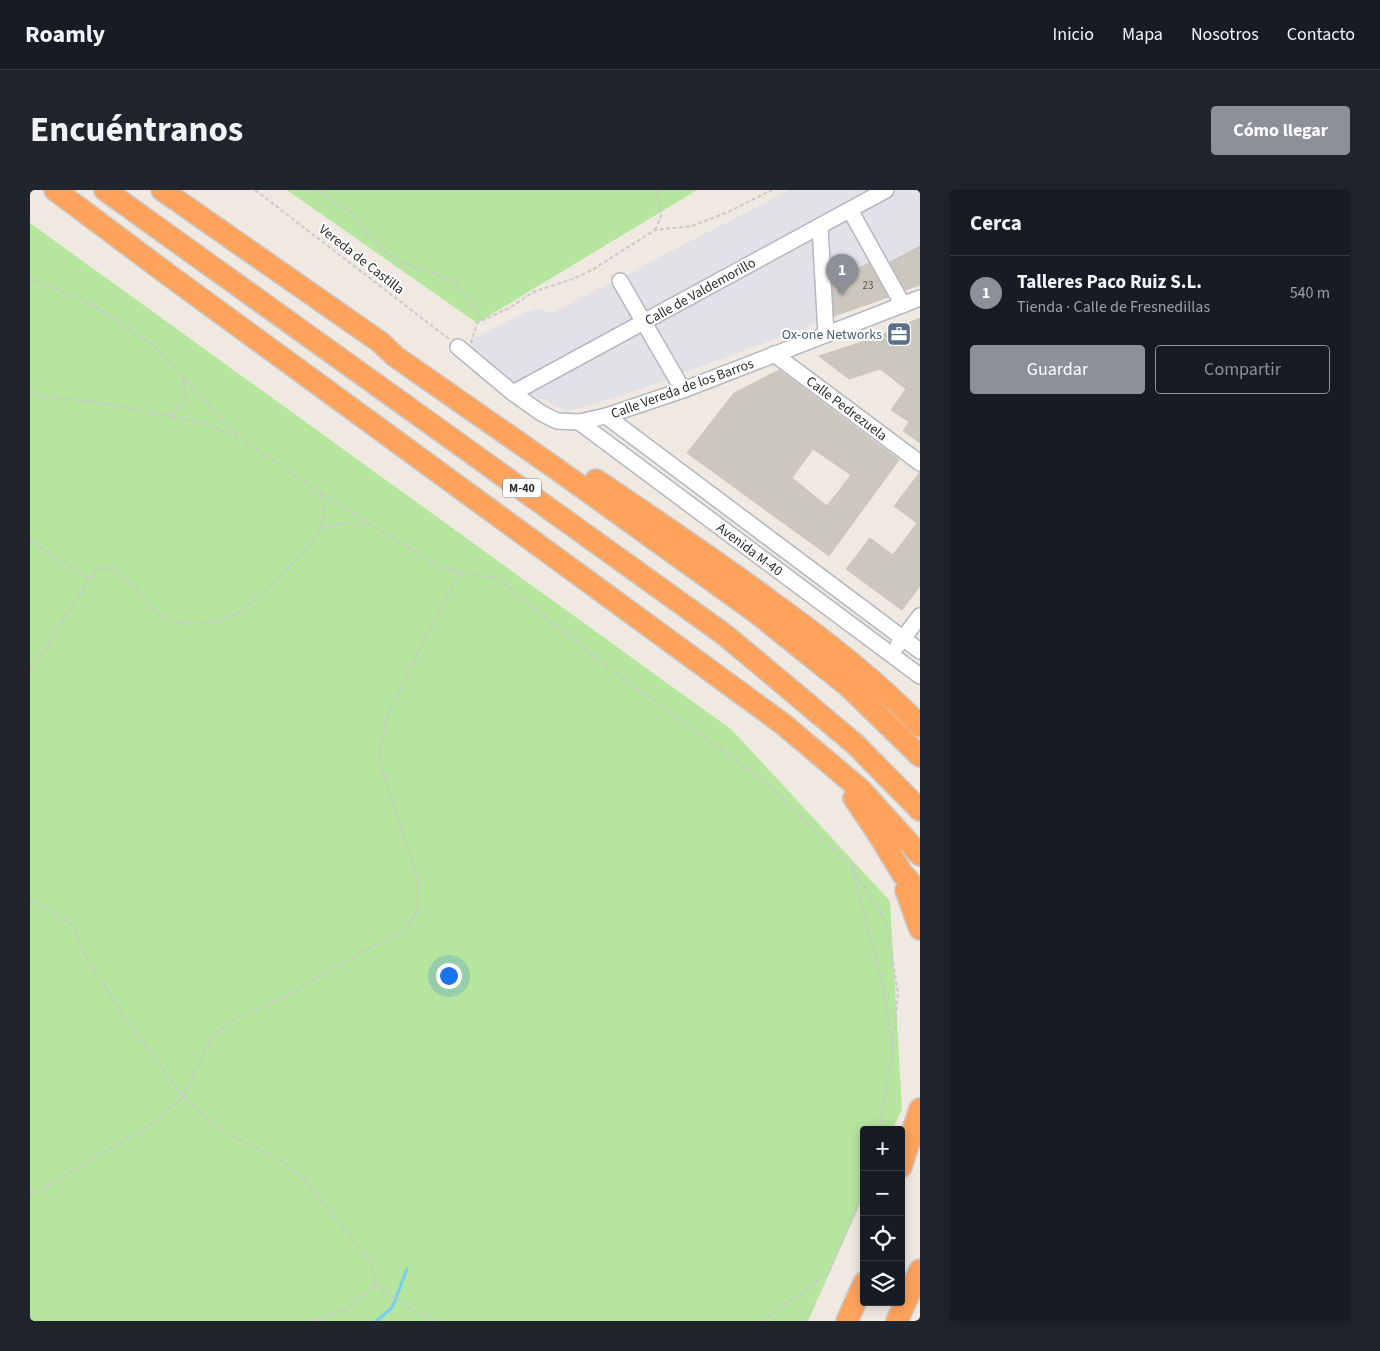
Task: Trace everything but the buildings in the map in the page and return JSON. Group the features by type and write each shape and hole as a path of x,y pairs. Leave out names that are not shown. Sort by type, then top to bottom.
{"highway":[{"path":"55,190 782,724 861,790 920,855"},
{"name":"M-40","path":"105,190 725,635 855,744 920,810"},
{"name":"M-40","path":"162,190 380,342 396,357 558,470 757,613 848,686 920,756"},
{"path":"380,342 402,347 707,554 816,634 862,672 920,726"},
{"path":"830,765 879,835 902,873 910,882 920,904"},
{"path":"902,873 920,929"},
{"path":"905,1155 920,1109"},
{"path":"899,1317 920,1270"},
{"path":"847,1321 860,1292"}],"street":[{"name":"Calle de Valdemorillo","path":"514,393 886,190"},
{"path":"850,210 903,305"},
{"path":"820,226 826,334"},
{"path":"620,281 683,390"},
{"name":"Calle Vereda de los Barros","path":"460,349 541,413 557,421 579,422 606,416 683,390 920,298"},
{"name":"Calle Pedrezuela","path":"774,354 920,463"},
{"name":"Avenida M-40","path":"606,416 920,651"},
{"name":"Avenida M-40","path":"579,422 920,676"},
{"path":"823,604 823,595 827,588 835,588"},
{"path":"891,655 920,616"}],"path":[{"name":"Vereda de Castilla","path":"255,190 460,349"},
{"path":"318,190 352,213 368,235 387,253 400,262 455,281 483,320"},
{"path":"655,230 661,216 657,190"},
{"path":"460,349 477,323 511,307 533,292 573,279 592,270 655,230 692,226 728,212 772,190"},
{"path":"30,279 84,300 152,344 239,437"},
{"path":"169,416 187,400 182,376"},
{"path":"30,394 107,404 196,420 239,437 320,492 441,568 498,579 605,665 763,780 852,866 886,922 898,993 893,1049 880,1126"},
{"path":"30,672 96,569 107,568 120,574 158,614 171,621 204,623 238,613 286,571 321,527 323,514 320,492"},
{"path":"321,527 347,523 372,525"},
{"path":"30,540 89,578"},
{"path":"30,1194 63,1178 152,1124 183,1097 210,1040 227,1023 289,994 363,951 405,931 418,909 418,881 379,758 387,717 425,638 461,571"},
{"path":"852,866 883,986 893,1049"},
{"path":"30,899 73,926 80,947 126,1019 183,1097 222,1131 282,1162 310,1185 372,1264 375,1285"},
{"path":"762,1321 828,1274 860,1199"},
{"path":"313,1321 348,1308 375,1285"},
{"path":"375,1285 412,1308 438,1321"}],"shaded area":[{"path":"789,190 920,190 920,285 624,395 568,411 517,388 469,350 472,339 535,308 552,313"}],"green space":[{"path":"287,190 697,190 477,323"},
{"path":"30,223 732,730 890,901 902,1109 894,1126 860,1126 860,1204 808,1321 30,1321"}],"waterway":[{"path":"376,1321 392,1308 407,1269"}],"place":[{"name":"Talleres Paco Ruiz S.L.","path":"842,295"},
{"name":"Ox-one Networks","path":"899,334"}]}
